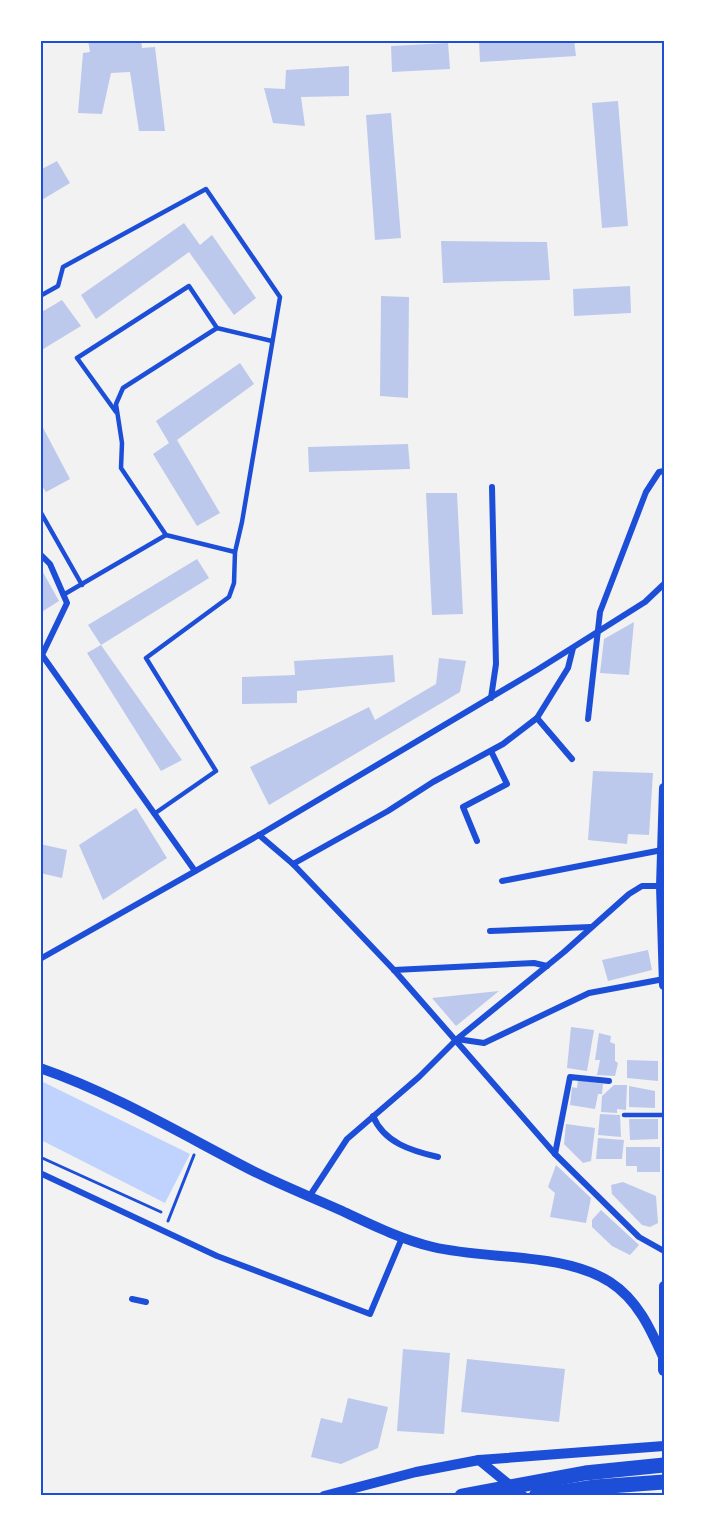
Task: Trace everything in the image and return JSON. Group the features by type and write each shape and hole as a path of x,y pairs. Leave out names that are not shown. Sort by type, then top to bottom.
{"main road":[{"path":"664,1359 664,1370"},
{"path":"462,1496 585,1473 664,1465"},
{"path":"536,1496 595,1487 664,1482"}],"street":[{"path":"588,719 600,612 646,492 659,472 664,471"},
{"path":"490,698 496,664 492,487"},
{"path":"40,554 50,564 68,603 42,655 195,871"},
{"path":"40,959 259,836 597,634 645,602 664,584"},
{"path":"293,864 491,751 537,718 568,668 573,648"},
{"path":"537,718 572,759"},
{"path":"477,841 463,807 507,784 491,751"},
{"path":"664,788 662,850 664,985"},
{"path":"259,836 293,864 394,970 457,1039 500,1093 555,1154 639,1237 664,1251"},
{"path":"502,881 662,850"},
{"path":"309,1197 347,1139 419,1077 457,1039 547,966 629,894 642,886 663,887"},
{"path":"490,931 591,927"},
{"path":"394,970 534,963 547,966"},
{"path":"457,1039 484,1042 589,993 664,979"},
{"path":"40,1068 103,1092 309,1197 402,1238 434,1247 558,1264 596,1274 611,1283 635,1306 647,1322 664,1359"},
{"path":"555,1154 570,1077 609,1081"},
{"path":"374,1116 378,1127 406,1150 438,1157"},
{"path":"40,1173 217,1256 370,1314 402,1238"},
{"path":"664,1293 664,1359"},
{"path":"132,1299 146,1302"},
{"path":"324,1496 416,1472 478,1460 664,1446"},
{"path":"478,1460 523,1496"}],"lane":[{"path":"40,296 58,286 63,267 206,189 280,297 235,552 234,583 229,597 146,658 216,771 154,814"},
{"path":"116,412 77,358 189,286 217,328 272,341"},
{"path":"217,328 123,388 117,399 116,412 122,442 121,468 166,534 235,552"},
{"path":"40,511 82,585"},
{"path":"63,596 166,534"},
{"path":"624,1115 664,1115"}],"path":[{"path":"164,1231 200,1143"},
{"path":"40,1157 161,1212"}],"water":[{"path":"41,1081 190,1154 165,1203 41,1140"}],"building":[{"path":"88,40 141,40 142,48 155,47 165,131 139,131 130,72 111,73 102,114 78,113 83,53 90,52"},
{"path":"479,40 574,40 576,56 480,62"},
{"path":"448,43 450,69 392,72 391,46"},
{"path":"349,66 349,96 301,97 305,126 273,123 264,88 285,89 286,70"},
{"path":"618,101 628,226 602,228 592,103"},
{"path":"391,113 401,238 375,240 366,115"},
{"path":"57,161 70,183 40,201 40,170"},
{"path":"184,223 200,245 212,235 256,298 234,315 189,252 96,319 81,295"},
{"path":"441,241 547,242 550,280 443,283"},
{"path":"630,286 631,313 574,316 573,289"},
{"path":"381,296 409,297 408,398 380,396"},
{"path":"62,300 81,326 40,351 40,313"},
{"path":"240,363 254,384 177,440 220,513 197,526 153,454 169,443 156,421"},
{"path":"40,422 70,479 46,492 40,483"},
{"path":"408,444 410,469 309,472 308,447"},
{"path":"426,493 457,493 463,614 432,615"},
{"path":"197,559 209,578 101,645 88,625"},
{"path":"40,567 59,601 40,613"},
{"path":"634,622 629,675 600,673 604,639"},
{"path":"101,645 182,760 161,771 87,653"},
{"path":"393,655 395,682 297,691 297,703 242,704 242,677 295,675 294,661"},
{"path":"439,658 466,661 460,692 269,805 250,767 369,707 375,720 436,684"},
{"path":"593,771 653,773 649,835 628,834 627,844 588,840"},
{"path":"136,808 167,858 103,900 79,845"},
{"path":"40,844 67,850 62,878 40,873"},
{"path":"648,950 652,970 608,981 602,960"},
{"path":"499,991 456,1026 432,998"},
{"path":"571,1027 594,1030 587,1071 567,1068"},
{"path":"599,1033 611,1036 610,1042 615,1044 615,1061 618,1063 615,1076 597,1075 600,1060 595,1060"},
{"path":"627,1060 658,1061 658,1081 627,1078"},
{"path":"578,1080 603,1084 602,1094 598,1094 595,1109 570,1105 572,1087 577,1088"},
{"path":"614,1085 627,1085 626,1110 617,1109 617,1113 601,1112 602,1096"},
{"path":"629,1086 655,1091 655,1108 629,1107"},
{"path":"600,1114 620,1115 621,1137 598,1135"},
{"path":"629,1119 658,1119 658,1139 630,1140"},
{"path":"566,1124 595,1128 591,1161 583,1163 564,1144"},
{"path":"598,1138 624,1140 622,1159 596,1159"},
{"path":"626,1147 660,1147 660,1172 637,1172 637,1166 626,1166"},
{"path":"556,1165 591,1198 586,1223 550,1217 555,1193 548,1187"},
{"path":"623,1182 656,1196 658,1223 650,1227 642,1225 612,1194 611,1185"},
{"path":"601,1210 639,1245 630,1255 612,1246 592,1227 592,1220"},
{"path":"403,1349 450,1353 444,1434 397,1431"},
{"path":"467,1359 565,1369 559,1422 461,1412"},
{"path":"348,1398 388,1407 378,1448 341,1464 311,1457 321,1418 342,1423"}]}
